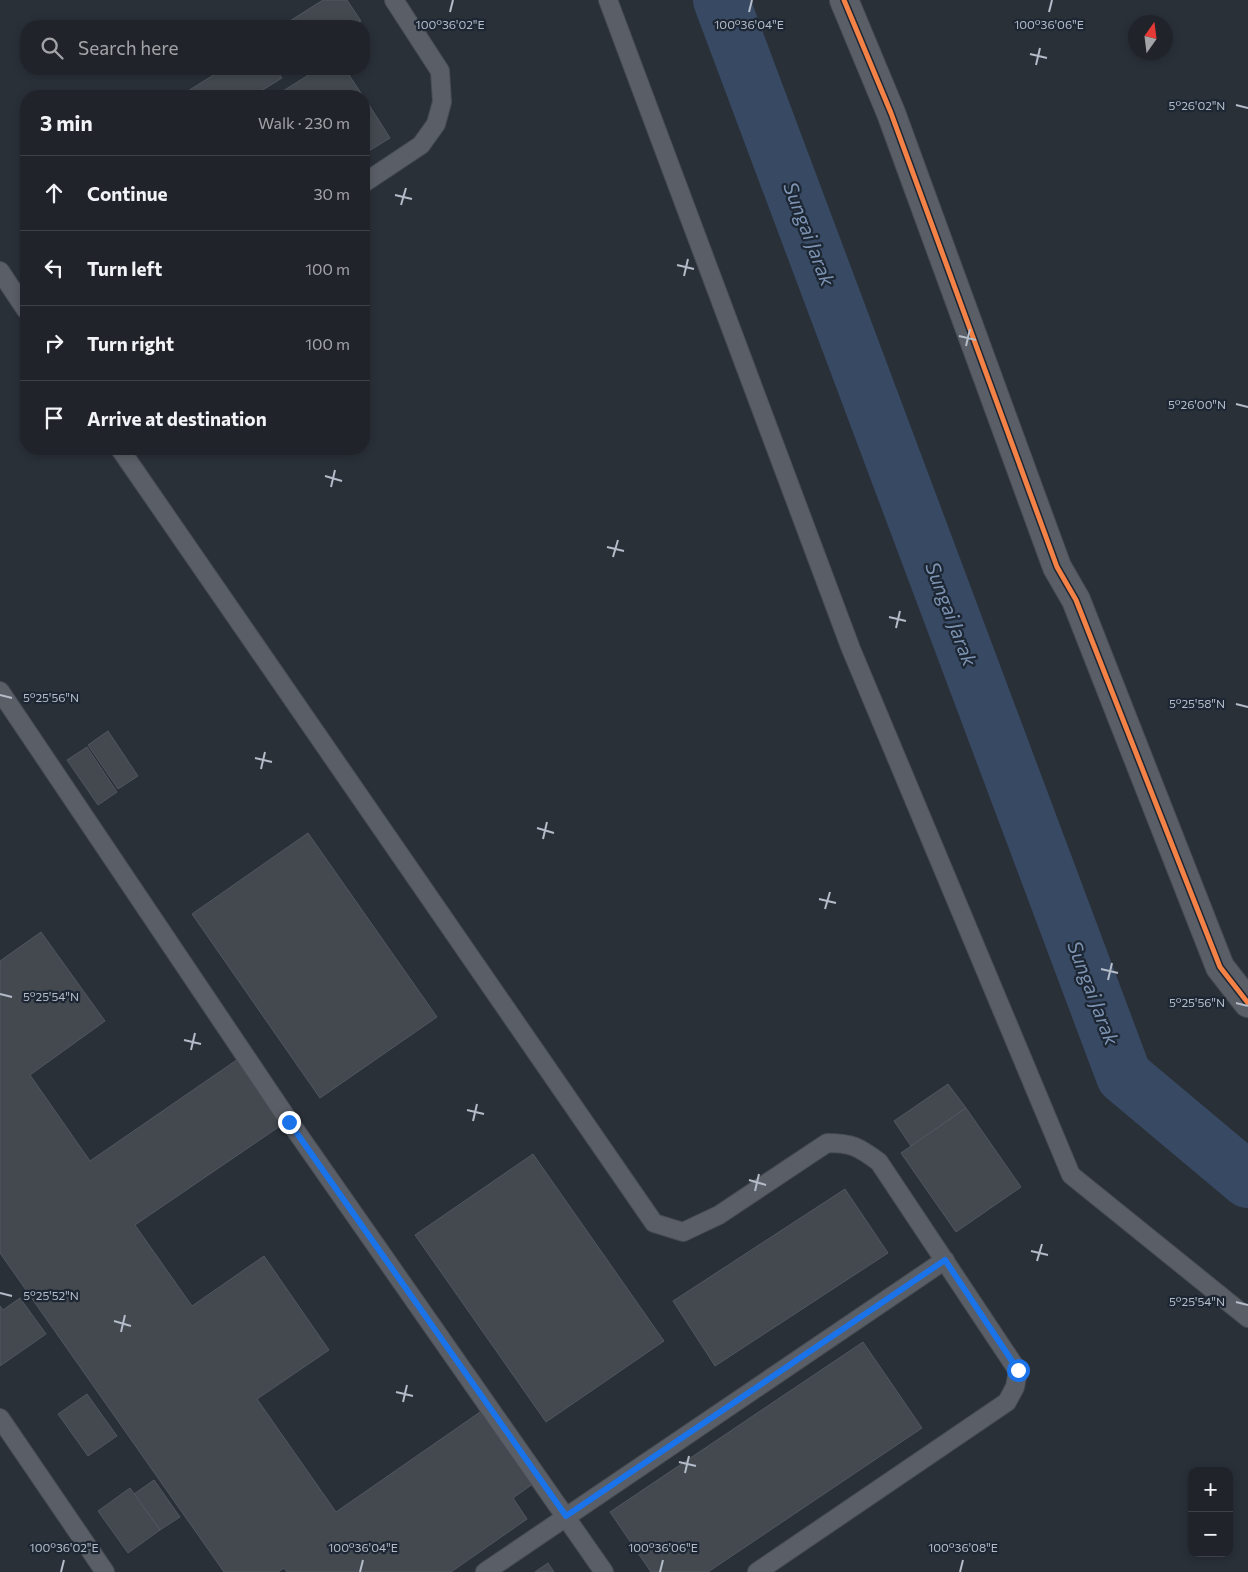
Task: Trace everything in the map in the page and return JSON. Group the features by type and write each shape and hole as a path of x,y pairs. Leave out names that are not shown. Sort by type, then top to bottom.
{"street":[{"path":"844,0 891,114 1057,567 1076,600 1220,967 1248,1003"}],"lane":[{"path":"370,179 420,145 436,124 442,102 440,71 394,0"},
{"path":"608,0 851,649 1071,1175 1248,1318"},
{"path":"0,271 20,301"},
{"path":"124,455 654,1223 682,1232 719,1215 827,1143 841,1143 861,1148 879,1162 1018,1370 1015,1387 1007,1402 757,1572"},
{"path":"0,691 289,1122 604,1572"},
{"path":"494,1570 566,1516 945,1260"},
{"path":"0,1418 105,1572"}],"building":[{"path":"323,0 347,0 360,20 291,20"},
{"path":"213,75 280,75 282,78 263,90 190,90"},
{"path":"308,75 349,75 359,90 285,90"},
{"path":"370,106 390,138 370,150"},
{"path":"108,731 138,776 118,789 88,745"},
{"path":"87,747 117,792 98,805 67,760"},
{"path":"308,833 437,1017 320,1098 192,914"},
{"path":"41,932 105,1021 30,1075 90,1161 241,1057 286,1122 135,1225 192,1306 264,1256 329,1350 257,1399 336,1512 483,1410 534,1483 513,1498 527,1519 451,1572 287,1572 284,1568 278,1572 224,1572 0,1253 0,961"},
{"path":"948,1084 966,1108 911,1146 894,1121"},
{"path":"966,1108 1021,1187 956,1232 901,1153"},
{"path":"533,1154 664,1341 546,1422 415,1235"},
{"path":"845,1189 888,1253 715,1366 673,1301"},
{"path":"20,1298 46,1334 0,1366 0,1306 3,1310"},
{"path":"863,1342 922,1428 708,1572 651,1572 610,1512"},
{"path":"87,1394 117,1436 88,1456 58,1414"},
{"path":"154,1480 180,1517 160,1530 134,1494"},
{"path":"130,1488 160,1530 128,1553 98,1511"},
{"path":"548,1563 554,1572 535,1572"}],"waterway":[{"name":"Sungai Jarak","path":"721,0 1124,1076 1248,1180"}],"cycle path":[{"path":"844,0 891,113 1057,567 1076,600 1220,967 1248,1003"}],"route":[{"path":"289,1122 566,1516 945,1260 1018,1370"}]}
